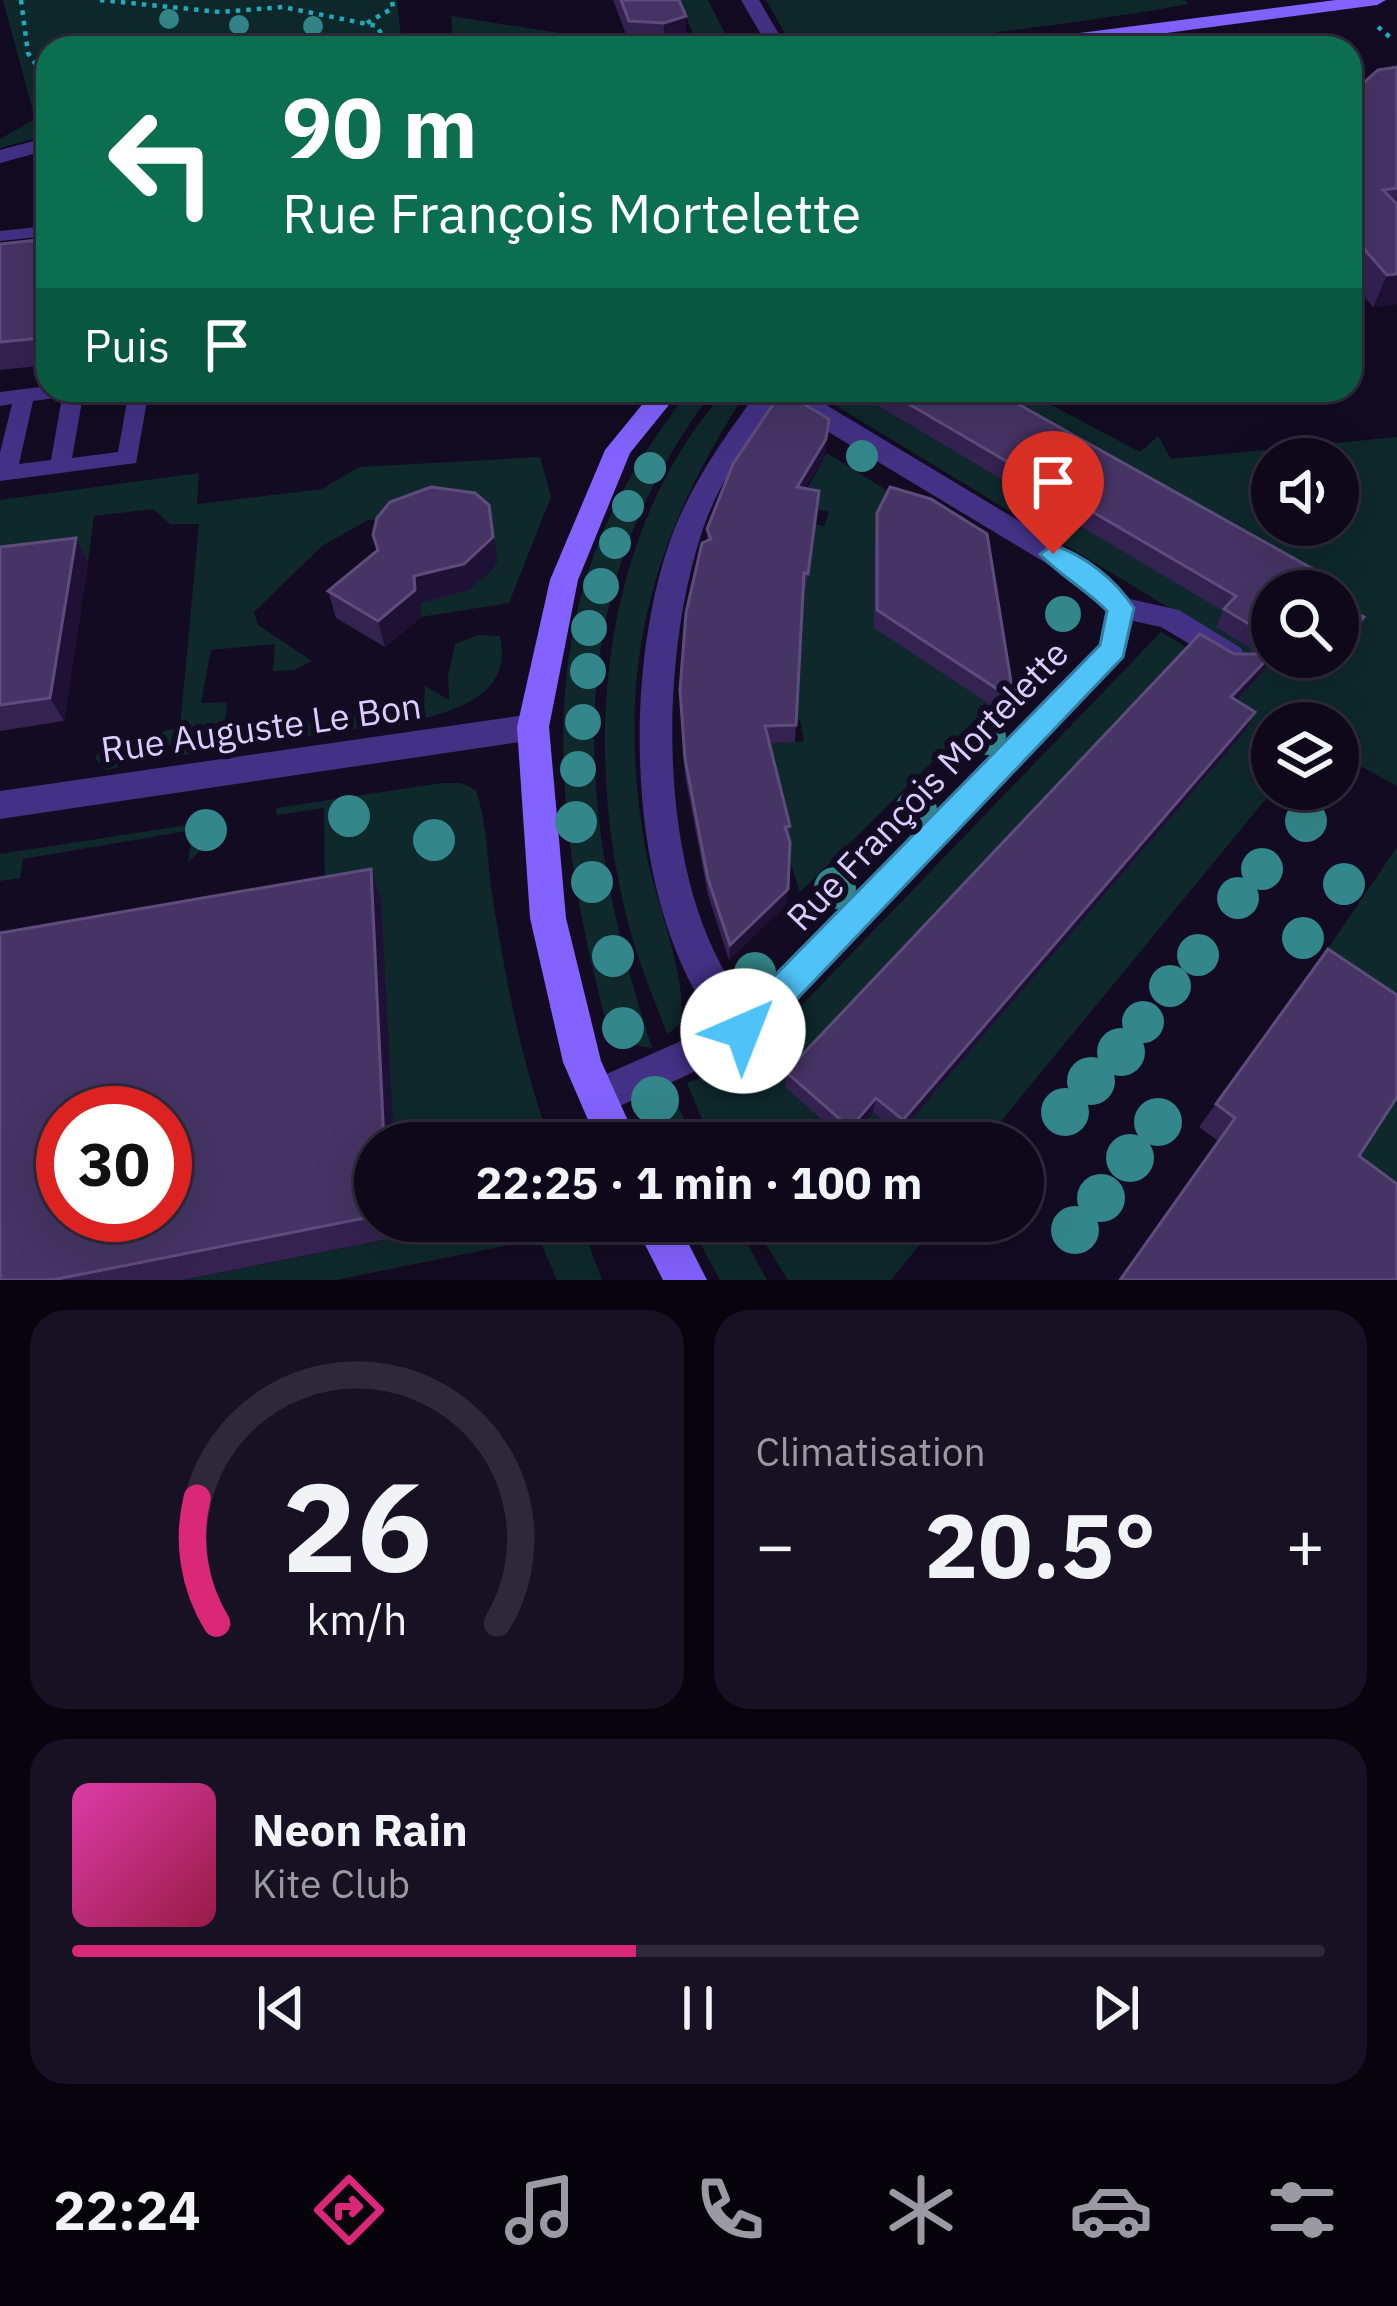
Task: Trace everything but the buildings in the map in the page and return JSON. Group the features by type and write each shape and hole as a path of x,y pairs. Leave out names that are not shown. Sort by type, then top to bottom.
{"street":[{"path":"750,0 771,36"},
{"path":"1101,36 1377,0"},
{"path":"0,157 36,146"},
{"path":"609,1122 582,1062 548,918 533,727 564,580 618,449 658,402"},
{"path":"743,1031 707,980 679,899 659,790 658,673 672,580 710,481 765,402"},
{"path":"802,402 1089,576 1121,608 1169,618 1237,660"},
{"name":"Rue François Mortelette","path":"598,1097 743,1031 1113,649 1121,608"},
{"name":"Rue Auguste Le Bon","path":"0,806 533,727"},
{"path":"665,1242 686,1280"}],"lane":[{"path":"0,236 36,232"},
{"path":"0,399 36,394"},
{"path":"24,396 3,474 128,458 137,402"},
{"path":"60,466 70,402"}],"path":[{"path":"21,0 28,53 36,65"},
{"path":"100,0 220,12 283,7 377,26 382,36"},
{"path":"365,23 393,8 392,0"}],"green space":[{"path":"3,0 397,0 401,36 36,36 36,138 0,148 0,139 35,119"},
{"path":"679,0 708,0 726,36 694,36"},
{"path":"766,0 1185,0 1188,4 963,36 786,36"},
{"path":"451,16 561,36 453,36"},
{"path":"680,402 706,402 663,468 627,547 604,627 595,708 596,791 607,875 652,1048 622,1043 609,1033 569,838 564,706 571,641 587,576 611,514"},
{"path":"717,402 740,402 681,511 646,619 637,675 638,793 647,857 681,990 679,1025 667,1034 635,947 618,877 605,730 611,655 625,583 649,513 682,448"},
{"path":"830,402 872,402 1148,566 970,402 1046,402 1140,452 1158,436 1171,459 1251,451 1251,546 1359,546 1359,441 1397,437 1397,786 1359,765 1359,702 1251,702 1251,810 1257,810 1000,1122 910,1122 941,1084 785,1087 825,1122 703,1122 687,1083 752,1057 1161,632 1232,675 1250,657","holes":["1222,716 1134,861 1072,887"]},
{"path":"827,453 961,537 990,705 800,892 784,843 765,743 804,741 800,720 764,721 772,586 806,590 809,574 777,569 792,520 824,526 829,512 798,505"},
{"path":"540,457 551,497 509,603 421,617 420,601 463,590 497,563 493,531 479,520 368,520 322,546 254,612 258,625 312,661 294,670 273,671 275,644 211,650 201,703 227,702 224,734 424,705 425,686 449,700 448,675 455,644 478,635 500,636 500,669 494,681 474,699 430,717 180,756 182,745 162,746 159,757 106,770 95,758 104,747 180,727 199,524 170,524 153,509 94,516 88,562 0,573 0,500 199,473 197,504 322,489 359,467"},
{"path":"442,783 461,783 476,790 509,992 544,1122 393,1122 381,900 325,910 324,808 277,815 276,808"},
{"path":"207,822 217,828 212,840 188,862 193,830 23,859 20,878 0,881 0,854"},
{"path":"1397,847 1397,1035 1310,975"},
{"path":"664,1076 685,1122 644,1122 630,1088"},
{"path":"1397,1086 1397,1222 1320,1205"},
{"path":"873,1112 885,1122 864,1122"},
{"path":"373,1242 524,1242 336,1280 184,1280"},
{"path":"540,1242 588,1242 602,1280 557,1280"},
{"path":"699,1242 746,1242 767,1280 720,1280"},
{"path":"764,1242 922,1242 891,1280 788,1280"}],"route":[{"path":"743,1031 1113,649 1121,608 1089,576 1053,554"}]}
